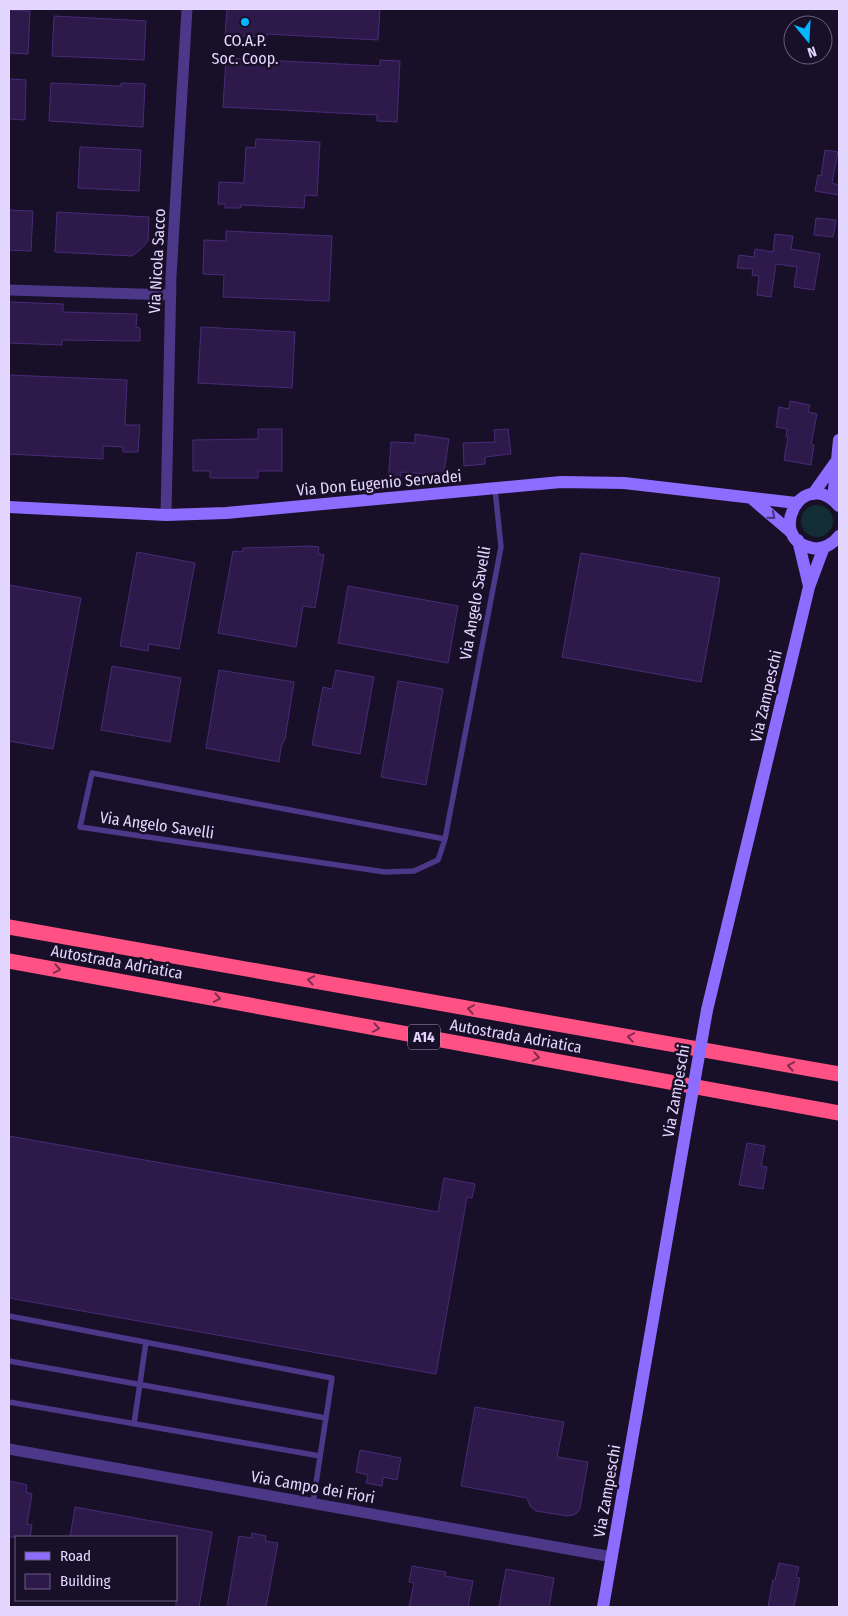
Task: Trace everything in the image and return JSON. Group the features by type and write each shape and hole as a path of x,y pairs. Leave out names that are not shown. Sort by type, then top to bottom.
{"highway":[{"name":"Autostrada Adriatica","path":"9,927 839,1074"},
{"name":"Autostrada Adriatica","path":"9,960 839,1113"}],"street":[{"name":"Via Nicola Sacco","path":"166,515 171,295 187,9"},
{"path":"9,290 171,295"},
{"path":"836,502 836,460 839,440"},
{"path":"813,494 836,460"},
{"name":"Via Don Eugenio Servadei","path":"9,507 166,515 226,513 561,482 624,482 796,503"},
{"path":"796,503 813,494 827,496 836,502"},
{"path":"751,498 810,547 824,547 832,544 839,536"},
{"name":"Via Zampeschi","path":"796,503 790,517 809,587"},
{"name":"Via Zampeschi","path":"602,1607 708,1010 809,587 824,547"},
{"name":"Via Campo dei Fiori","path":"9,1450 612,1556"}],"lane":[{"name":"Via Angelo Savelli","path":"445,839 92,772 80,828 385,872 414,871 438,860 445,839 501,547 495,489"},
{"path":"9,1316 332,1378 313,1503"},
{"path":"134,1424 138,1384 146,1342"},
{"path":"9,1361 326,1418"},
{"path":"9,1402 320,1456"}],"green space":[{"path":"817,505 828,510 833,521 828,532 817,537 806,532 801,521 806,510"}],"building":[{"path":"227,9 380,9 378,40 267,34 267,37 225,35"},
{"path":"9,10 30,11 28,54 9,53"},
{"path":"54,16 146,21 144,60 52,56"},
{"path":"226,58 380,66 380,60 400,61 397,122 377,121 377,115 223,107"},
{"path":"9,79 26,80 25,120 9,119"},
{"path":"51,83 121,86 121,83 145,84 143,127 49,121"},
{"path":"256,139 320,142 317,196 305,195 304,208 241,205 241,208 225,208 225,204 218,204 219,182 244,183 246,147 255,148"},
{"path":"80,147 141,150 139,191 78,188"},
{"path":"825,150 838,152 832,183 839,185 839,195 815,191 818,175 821,176"},
{"path":"9,210 33,211 31,251 9,250"},
{"path":"57,212 149,217 148,241 132,256 55,252"},
{"path":"816,218 836,220 833,237 814,235"},
{"path":"226,231 332,236 329,301 223,297 224,275 203,274 204,240 226,241"},
{"path":"775,234 793,236 791,249 820,254 814,290 794,287 797,267 776,264 771,297 757,295 759,276 752,275 753,269 737,268 739,255 754,257 755,249 773,252"},
{"path":"9,302 63,304 63,312 137,314 136,327 140,328 140,341 62,340 62,345 9,343"},
{"path":"201,327 295,332 292,388 198,383"},
{"path":"9,375 127,380 125,425 140,425 138,452 123,452 123,447 103,446 103,459 9,454"},
{"path":"790,401 810,405 808,412 817,414 811,444 814,445 811,465 784,460 788,437 786,437 787,429 776,427 779,407 789,409"},
{"path":"258,429 282,429 282,471 258,471 258,478 210,478 210,471 193,471 193,440 258,439"},
{"path":"508,429 511,454 485,457 485,464 464,466 463,443 495,442 494,430"},
{"path":"415,434 449,439 443,479 426,480 427,474 401,472 400,484 388,484 391,442 415,443"},
{"path":"319,547 318,554 324,555 315,608 303,606 296,647 218,633 233,551 242,552 243,548"},
{"path":"137,552 195,563 179,649 149,644 148,651 120,646"},
{"path":"581,553 720,578 701,682 562,657"},
{"path":"9,585 81,598 53,749 9,741"},
{"path":"348,586 458,606 448,663 338,643"},
{"path":"112,666 181,678 170,742 101,730"},
{"path":"219,670 294,682 285,739 281,747 279,762 206,748"},
{"path":"336,670 374,677 360,754 312,745 323,687 332,689"},
{"path":"398,681 443,689 426,785 381,777"},
{"path":"9,1136 438,1212 444,1178 475,1184 472,1198 467,1197 436,1374 9,1298"},
{"path":"747,1143 765,1146 761,1166 767,1167 763,1189 739,1185"},
{"path":"475,1407 564,1422 557,1457 588,1462 580,1508 577,1513 567,1516 536,1511 530,1506 527,1498 461,1486"},
{"path":"360,1450 401,1458 397,1480 383,1477 382,1486 366,1483 368,1475 356,1472"},
{"path":"9,1481 27,1485 26,1492 32,1494 27,1524 32,1525 30,1536 9,1537"},
{"path":"75,1507 212,1532 199,1607 176,1607 176,1601 178,1601 178,1536 70,1536"},
{"path":"252,1533 266,1536 265,1541 278,1543 266,1607 227,1607 239,1536 251,1538"},
{"path":"779,1563 799,1567 796,1577 800,1578 794,1607 768,1607 773,1580 775,1580"},
{"path":"412,1566 446,1572 445,1576 473,1581 468,1607 409,1607 414,1583 409,1582"},
{"path":"506,1569 554,1578 549,1607 499,1607"}],"place":[{"name":"CO.A.P. Soc. Coop.","path":"245,22"}]}
